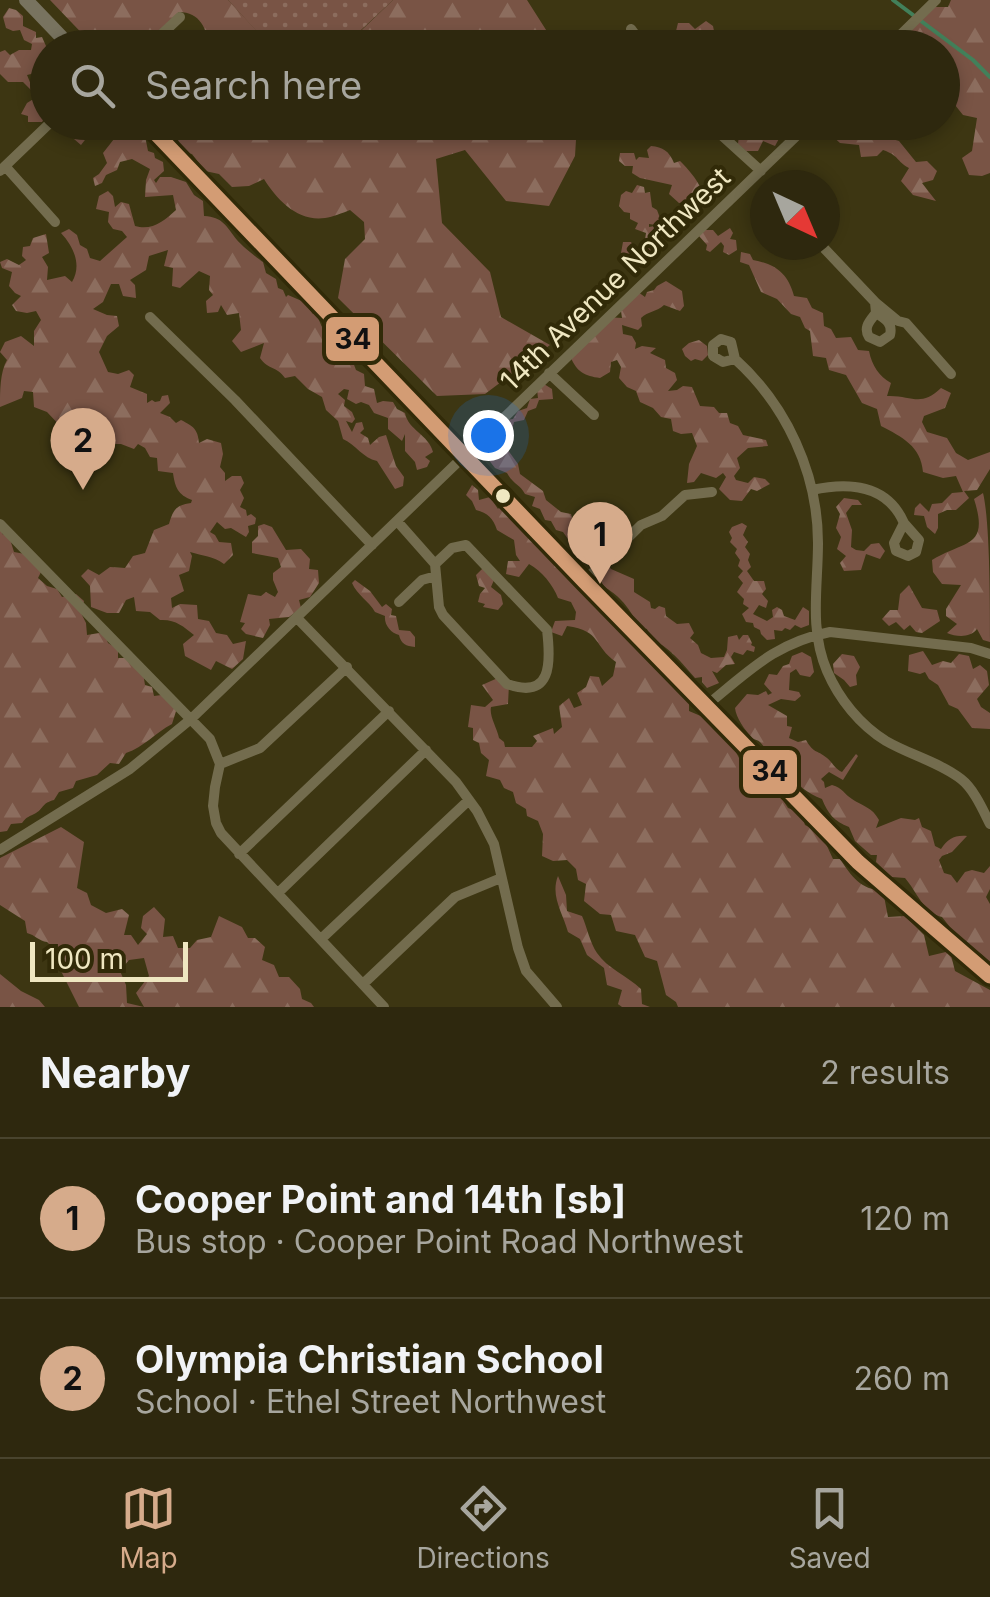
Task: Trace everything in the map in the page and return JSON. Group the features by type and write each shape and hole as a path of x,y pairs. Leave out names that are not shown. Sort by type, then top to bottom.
{"main road":[{"path":"26,0 55,30"},
{"path":"161,140 858,862 990,976"}],"street":[{"path":"905,30 936,0"},
{"path":"166,30 180,17"},
{"path":"33,140 3,169 56,222"},
{"path":"725,140 754,170"},
{"name":"14th Avenue Northwest","path":"762,170 792,140"},
{"name":"14th Avenue Northwest","path":"0,850 130,769 191,719 750,182"},
{"path":"834,260 876,308 898,322 906,322 951,374"},
{"path":"150,317 372,545"},
{"path":"735,360 781,414 804,464 812,490 818,540 816,635 826,670 838,692 854,714 884,740 964,780 990,824"},
{"path":"549,373 594,414"},
{"path":"812,490 836,485 863,488 893,506 904,523"},
{"path":"584,581 640,525 662,516 685,494 712,492"},
{"path":"397,521 436,570 444,615 498,676 516,687 543,683 546,630 466,546 452,548 436,570 399,602"},
{"path":"0,524 210,739 220,764 214,787 216,823 221,834 384,1007"},
{"path":"297,618 426,750 469,800 494,844 526,972 557,1007"},
{"path":"706,705 787,644 830,632 971,648 990,654"},
{"path":"220,764 260,748 346,667"},
{"path":"239,854 389,711"},
{"path":"278,893 426,750"},
{"path":"321,940 469,800"},
{"path":"363,984 455,897 501,878"}],"green space":[{"path":"50,0 228,0 256,30 204,30 192,15 179,12 161,30 79,30"},
{"path":"228,0 393,0 361,30 256,30"},
{"path":"393,0 527,0 546,30 362,30"},
{"path":"951,0 990,0 990,173 982,176 969,175 962,158 972,151 977,118 960,111 960,30 910,30 932,7 948,7"},
{"path":"9,8 23,16 23,26 32,30 30,43 20,30 6,28 3,17"},
{"path":"706,21 714,30 676,30 678,23 689,23 695,29"},
{"path":"5,50 10,55 30,50 30,89 23,82 8,82 0,74 0,52"},
{"path":"30,101 30,122 28,116 21,114"},
{"path":"113,140 146,140 148,151 163,162 164,171 154,180 156,183 160,177 186,182 203,201 204,216 224,223 263,262 266,273 276,279 286,297 304,302 316,313 328,337 364,374 365,386 374,389 377,403 393,402 433,452 425,457 430,461 427,467 417,470 405,451 405,434 402,441 388,429 388,418 374,413 369,405 347,399 349,390 338,394 355,419 352,423 346,421 352,432 356,423 362,422 364,429 360,433 370,445 386,435 396,466 404,477 403,486 395,489 377,461 343,439 338,421 326,410 322,397 295,376 285,378 263,362 260,358 264,343 241,352 232,341 241,330 239,313 227,315 221,305 218,312 207,313 206,301 213,295 209,290 210,276 199,271 180,288 172,286 173,268 164,266 168,250 149,256 146,270 130,280 135,285 136,298 123,296 119,284 111,284 103,302 93,309 117,316 119,326 107,336 99,352 108,372 129,370 134,375 130,387 147,394 147,403 168,395 170,403 160,413 176,423 181,420 192,426 199,443 207,439 221,443 220,467 225,481 241,476 244,498 240,507 247,516 256,518 255,524 248,526 246,537 217,522 210,532 219,542 231,543 233,555 224,564 190,552 189,571 179,575 184,591 171,598 172,608 180,604 197,605 198,619 209,621 216,633 227,635 233,644 246,641 243,659 232,669 216,661 211,670 185,656 183,644 194,635 150,612 136,611 134,597 126,600 119,613 91,607 90,586 81,576 88,569 99,575 110,567 125,568 133,556 145,553 154,530 169,524 179,507 191,503 178,490 173,473 158,471 157,458 150,457 138,444 134,449 109,444 104,455 85,446 47,412 34,407 33,392 24,391 22,398 0,407 7,360 0,352 5,342 21,336 34,346 34,331 41,320 36,311 16,311 12,305 21,296 9,286 12,272 2,268 0,262 7,259 19,265 26,260 23,247 46,234 49,253 42,257 48,267 47,280 65,276 72,282 75,256 61,233 69,229 90,258 100,261 127,237 113,229 108,222 109,212 96,209 99,196 108,191 115,207 121,202 129,204 135,226 157,224 176,210 173,195 145,197 150,169 132,159 120,162 117,170 95,186 93,178 107,163 103,153"},
{"path":"178,140 576,140 575,156 549,206 506,201 465,150 436,159 442,223 490,272 501,317 550,345 485,394 437,396 338,298 345,259 365,239 364,222 350,210 325,218 306,217 282,202 264,179 249,186 232,187 219,174 205,171 192,154 180,152"},
{"path":"738,140 778,140 775,146 763,141 758,151 746,151"},
{"path":"837,140 899,141 916,162 927,161 937,171 933,180 922,183 936,201 913,195 901,181 909,168 892,154 883,150 877,156 861,157 859,145"},
{"path":"651,146 665,150 674,163 680,161 689,171 701,188 704,208 679,203 669,194 672,185 640,178 632,173 633,166 619,161 620,153 634,153 636,160 649,158 647,150"},
{"path":"637,185 644,187 645,193 650,192 652,207 660,218 649,227 661,231 659,237 665,245 657,251 625,258 621,253 623,242 631,242 635,250 644,247 646,233 635,229 638,223 619,206 621,195 626,191 632,193"},
{"path":"730,228 730,239 736,240 737,250 729,255 723,252 721,242 710,252 706,250 707,245 699,236 705,230 713,230 718,236"},
{"path":"741,252 750,254 750,260 780,271 794,296 807,298 812,308 823,313 824,326 836,338 851,337 858,350 869,351 877,370 891,383 887,396 921,399 941,388 951,393 945,408 924,416 922,422 927,432 947,438 956,453 968,460 990,452 990,469 977,490 964,491 969,498 956,510 938,514 935,534 927,527 924,516 914,515 915,508 920,503 929,512 932,504 942,503 952,493 963,492 956,476 943,478 923,472 919,455 903,439 881,426 877,409 862,403 846,375 829,370 826,358 813,356 810,331 800,317 761,292 749,265 740,262"},
{"path":"666,281 682,291 684,306 680,311 664,305 641,318 638,330 622,325 623,334 632,336 635,349 656,348 650,353 665,360 666,368 675,373 677,380 668,391 692,387 700,406 727,413 730,423 738,426 743,435 766,440 768,446 748,448 737,458 740,468 734,476 736,480 748,483 754,477 770,484 757,491 751,489 742,501 730,500 719,489 726,477 723,473 716,478 701,473 694,482 687,483 689,464 697,446 692,433 673,431 671,419 661,417 640,402 636,391 619,378 621,367 617,360 611,362 610,372 600,378 582,373 571,358 602,317 622,318 621,311 638,292 645,297"},
{"path":"699,340 707,346 708,355 702,361 691,361 682,349"},
{"path":"544,384 552,389 553,399 539,400 524,420 514,422 511,433 505,436 505,446 520,474 543,491 546,500 561,512 571,514 576,530 590,515 615,523 620,543 612,551 584,554 582,543 556,530 540,509 532,506 535,497 525,494 488,459 496,450 488,442 490,432 504,432 507,420 527,408 530,399 538,398 537,390"},
{"path":"472,485 478,490 479,500 490,497 498,509 503,503 522,529 537,538 558,563 574,574 586,596 602,603 660,663 663,677 689,695 689,711 703,717 730,740 744,768 758,774 765,788 779,794 788,808 801,813 805,825 821,833 833,859 840,859 862,885 883,891 888,917 905,916 924,935 929,956 950,951 955,971 990,990 990,1007 678,1007 666,995 657,961 645,957 635,935 616,931 611,915 600,914 584,901 586,884 578,880 576,869 567,860 553,861 542,856 543,834 538,821 527,816 526,809 516,803 513,792 504,788 500,780 486,776 489,760 473,740 473,728 468,727 471,705 485,707 493,700 482,685 500,677 509,684 508,704 491,707 499,738 505,747 532,747 537,741 533,736 553,728 554,734 562,727 559,706 569,698 574,708 582,705 577,693 586,687 590,676 599,677 602,686 613,676 616,662 586,631 567,626 562,636 551,632 555,621 575,620 571,602 558,598 546,579 529,564 519,577 506,574 508,561 520,561 514,540 497,530 487,514 476,510 466,495"},
{"path":"983,493 990,642 983,640 977,629 963,636 947,633 957,624 946,616 946,609 961,585 942,584 933,572 932,560 976,535 979,527 974,499"},
{"path":"844,498 858,500 862,505 852,505 846,513 852,530 851,547 864,551 879,543 885,551 880,559 866,554 861,570 844,571 840,563 846,556 837,549 841,537 836,528 840,514 836,507"},
{"path":"0,519 6,527 2,534 9,536 14,552 25,554 42,570 38,578 57,589 62,597 76,594 84,601 81,613 87,635 105,635 108,643 118,649 118,658 127,658 142,667 145,685 152,687 154,696 169,694 177,708 172,724 126,753 119,764 110,763 97,775 76,781 73,788 59,792 22,823 11,824 7,831 0,832"},
{"path":"742,523 747,526 743,535 750,554 751,567 747,571 754,581 764,581 766,589 762,594 768,601 766,608 759,605 753,614 767,621 777,607 784,616 795,620 803,607 809,611 809,625 774,630 775,639 767,640 753,623 746,622 742,614 749,608 737,592 743,583 738,577 743,571 738,566 740,560 729,532"},
{"path":"258,526 272,527 286,550 301,549 310,559 309,569 318,570 319,583 310,597 299,600 301,608 289,617 269,619 263,638 246,634 241,629 245,623 240,622 248,594 261,596 266,592 275,597 278,592 273,573 281,567 278,558 252,553"},
{"path":"608,565 634,579 634,592 650,602 651,608 665,608 666,616 677,624 689,623 694,633 690,638 701,653 711,658 724,657 728,637 737,635 739,640 748,635 754,652 734,652 731,657 735,664 726,665 717,673 712,671 719,683 707,688 702,677 695,678 669,650 650,639 647,629 638,627 626,606 603,584 601,568"},
{"path":"483,568 494,580 491,587 501,595 503,604 498,610 478,602 485,588 479,586 476,575"},
{"path":"355,580 382,607 386,604 392,609 399,630 410,631 415,637 415,647 404,644 389,628 385,616 375,612 354,587"},
{"path":"909,585 922,608 937,610 940,621 922,633 910,625 904,630 896,622 889,626 882,619 890,610 898,610 900,594"},
{"path":"923,651 932,665 951,663 959,654 969,656 973,669 980,665 987,671 989,685 977,699 990,713 990,729 972,728 925,672 908,671 909,655"},
{"path":"802,652 811,657 814,672 810,677 800,675 796,669 790,673 789,690 801,696 795,701 781,699 768,705 787,716 787,726 792,727 789,738 806,740 842,772 858,756 843,780 829,772 821,779 825,788 836,786 874,812 879,820 876,828 901,818 919,818 922,827 931,831 935,846 941,849 952,838 967,836 939,860 944,873 957,883 965,872 984,873 990,866 986,897 990,904 990,963 981,954 968,950 942,917 925,906 905,878 892,877 876,862 877,855 871,855 855,841 849,827 832,816 822,799 803,789 741,724 735,708 747,694 772,693 764,684 769,674 777,675 792,656"},
{"path":"842,654 854,656 860,667 857,685 850,687 834,673 833,664"},
{"path":"61,827 84,842 77,888 87,893 91,905 106,913 122,909 129,915 124,935 131,935 138,945 147,934 141,928 143,916 154,907 165,919 163,937 173,936 178,948 190,948 197,940 211,937 219,916 242,927 248,938 255,938 265,947 262,960 274,965 279,977 289,977 300,989 302,999 314,1007 144,1007 79,1007 55,950 27,933 25,921 0,905 0,858","holes":["144,958 149,976 136,993 144,1007 127,1003 120,971 129,960"]},
{"path":"558,876 566,895 567,911 582,916 597,953 641,989 642,1004 650,1007 618,1004 622,990 607,985 604,968 587,955 580,939 568,932 556,897"},
{"path":"0,974 39,1000 45,1007 0,1007"}],"waterway":[{"path":"893,0 933,30"},
{"path":"960,50 990,77"}],"transit line":[{"name":"34","path":"162,140 858,862 990,976"}],"place":[{"name":"Olympia Christian School","path":"83,490"},
{"name":"Cooper Point and 14th [sb]","path":"600,584"}]}
